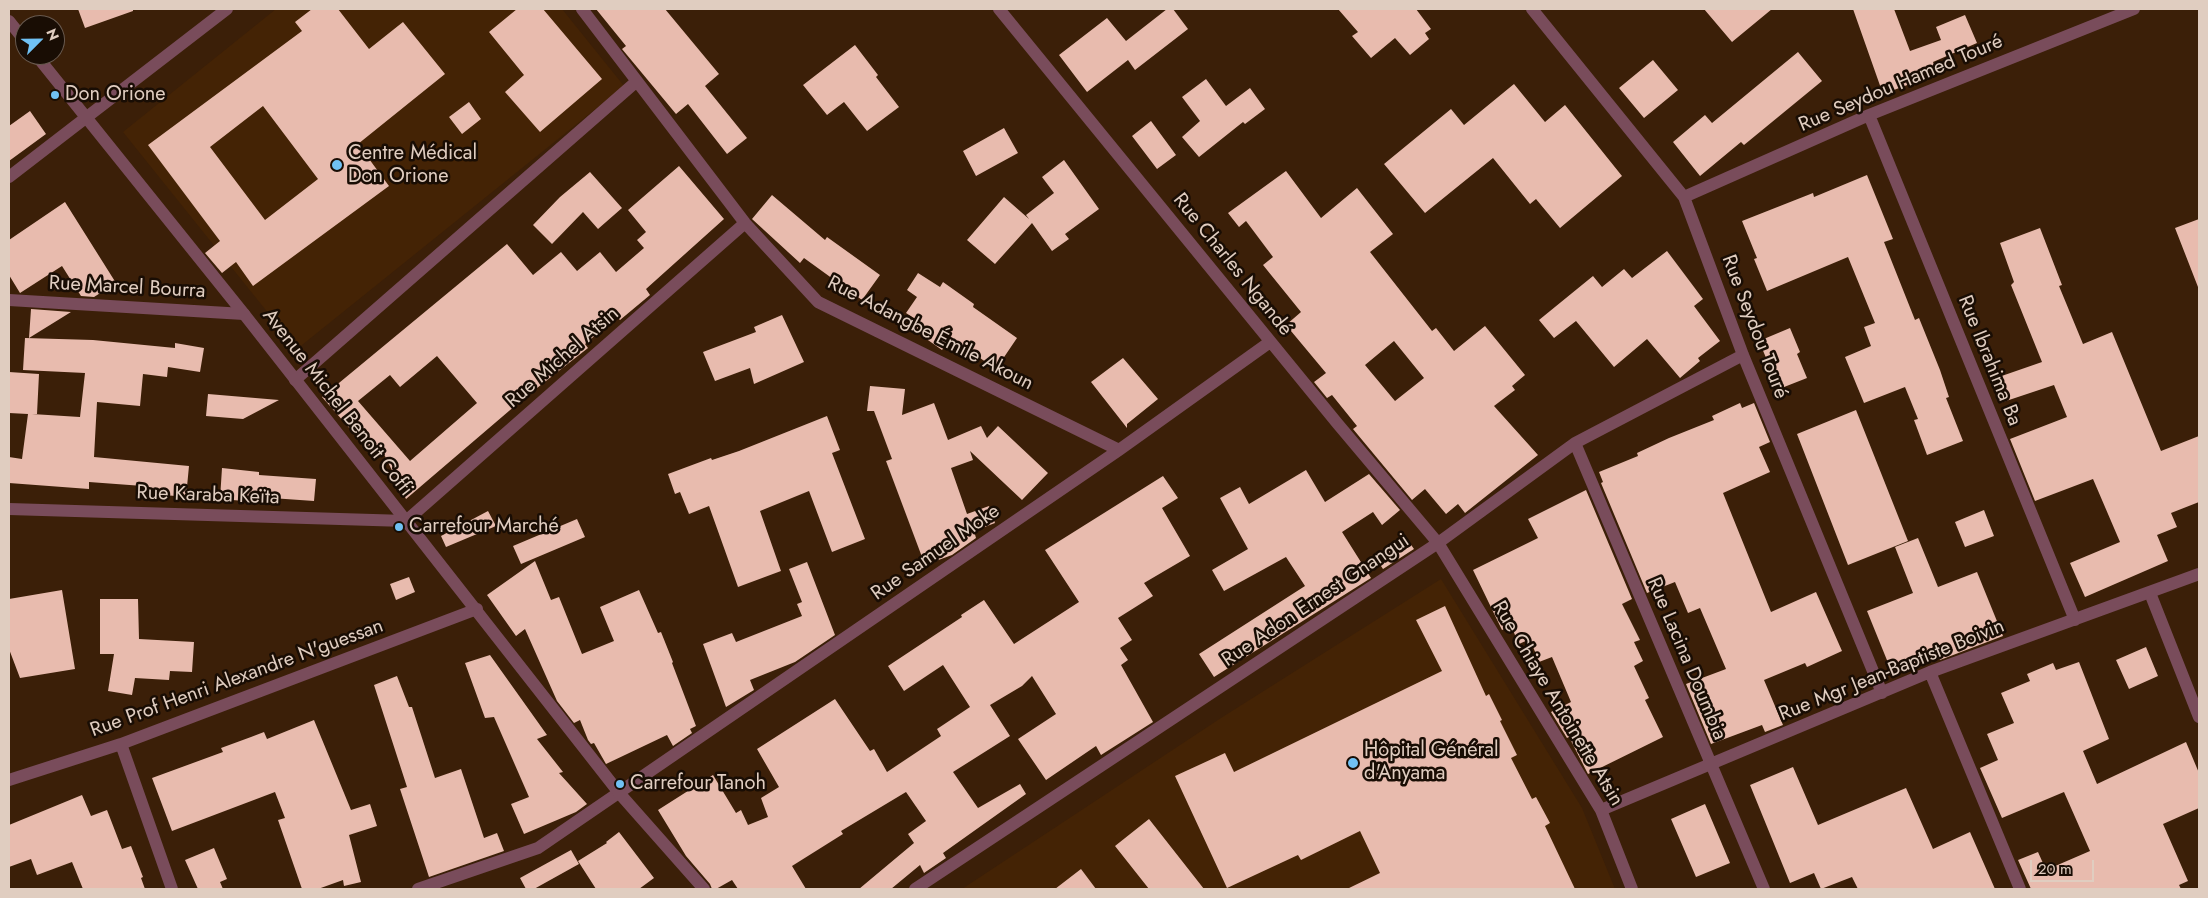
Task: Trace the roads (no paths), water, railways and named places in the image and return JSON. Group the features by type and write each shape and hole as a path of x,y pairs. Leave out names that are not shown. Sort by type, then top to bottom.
{"street":[{"path":"9,177 226,9"},
{"name":"Rue Adangbe Émile Akoun","path":"582,9 745,223 818,302 1119,450"},
{"name":"Rue Charles Ngandé","path":"999,9 1270,342 1438,543"},
{"name":"Rue Seydou Touré","path":"1532,9 1684,197 1744,355 1882,693"},
{"name":"Rue Seydou Hamed Touré","path":"1684,197 1869,116 2134,9"},
{"name":"Avenue Michel Benoit Coffi","path":"44,65 244,314 477,609 620,794 704,889"},
{"path":"295,380 637,81"},
{"name":"Rue Ibrahima Ba","path":"1869,116 2075,620"},
{"name":"Rue Michel Atsin","path":"406,520 745,223"},
{"name":"Rue Marcel Bourra","path":"9,300 244,314"},
{"name":"Rue Samuel Moke","path":"418,889 538,848 620,794 1119,450 1270,342"},
{"name":"Rue Adon Ernest Gnangui","path":"915,889 1438,543 1575,443 1744,355"},
{"name":"Rue Lacina Doumbia","path":"1575,443 1764,889"},
{"name":"Rue Karaba Keïta","path":"9,509 406,520"},
{"name":"Rue Chiaye Antoinette Atsin","path":"1438,543 1602,810 1632,889"},
{"name":"Rue Mgr Jean-Baptiste Boivin","path":"1602,810 1930,672 2199,574"},
{"path":"2150,592 2199,717"},
{"name":"Rue Prof Henri Alexandre N'guessan","path":"9,780 121,744 477,609"},
{"path":"1930,672 2020,889"},
{"path":"121,744 172,889"}],"place":[{"name":"Don Orione","path":"55,95"},
{"name":"Centre Médical Don Orione","path":"337,165"},
{"name":"Carrefour Marché","path":"399,527"},
{"name":"Hôpital Général d'Anyama","path":"1353,763"},
{"name":"Carrefour Tanoh","path":"620,784"}]}
